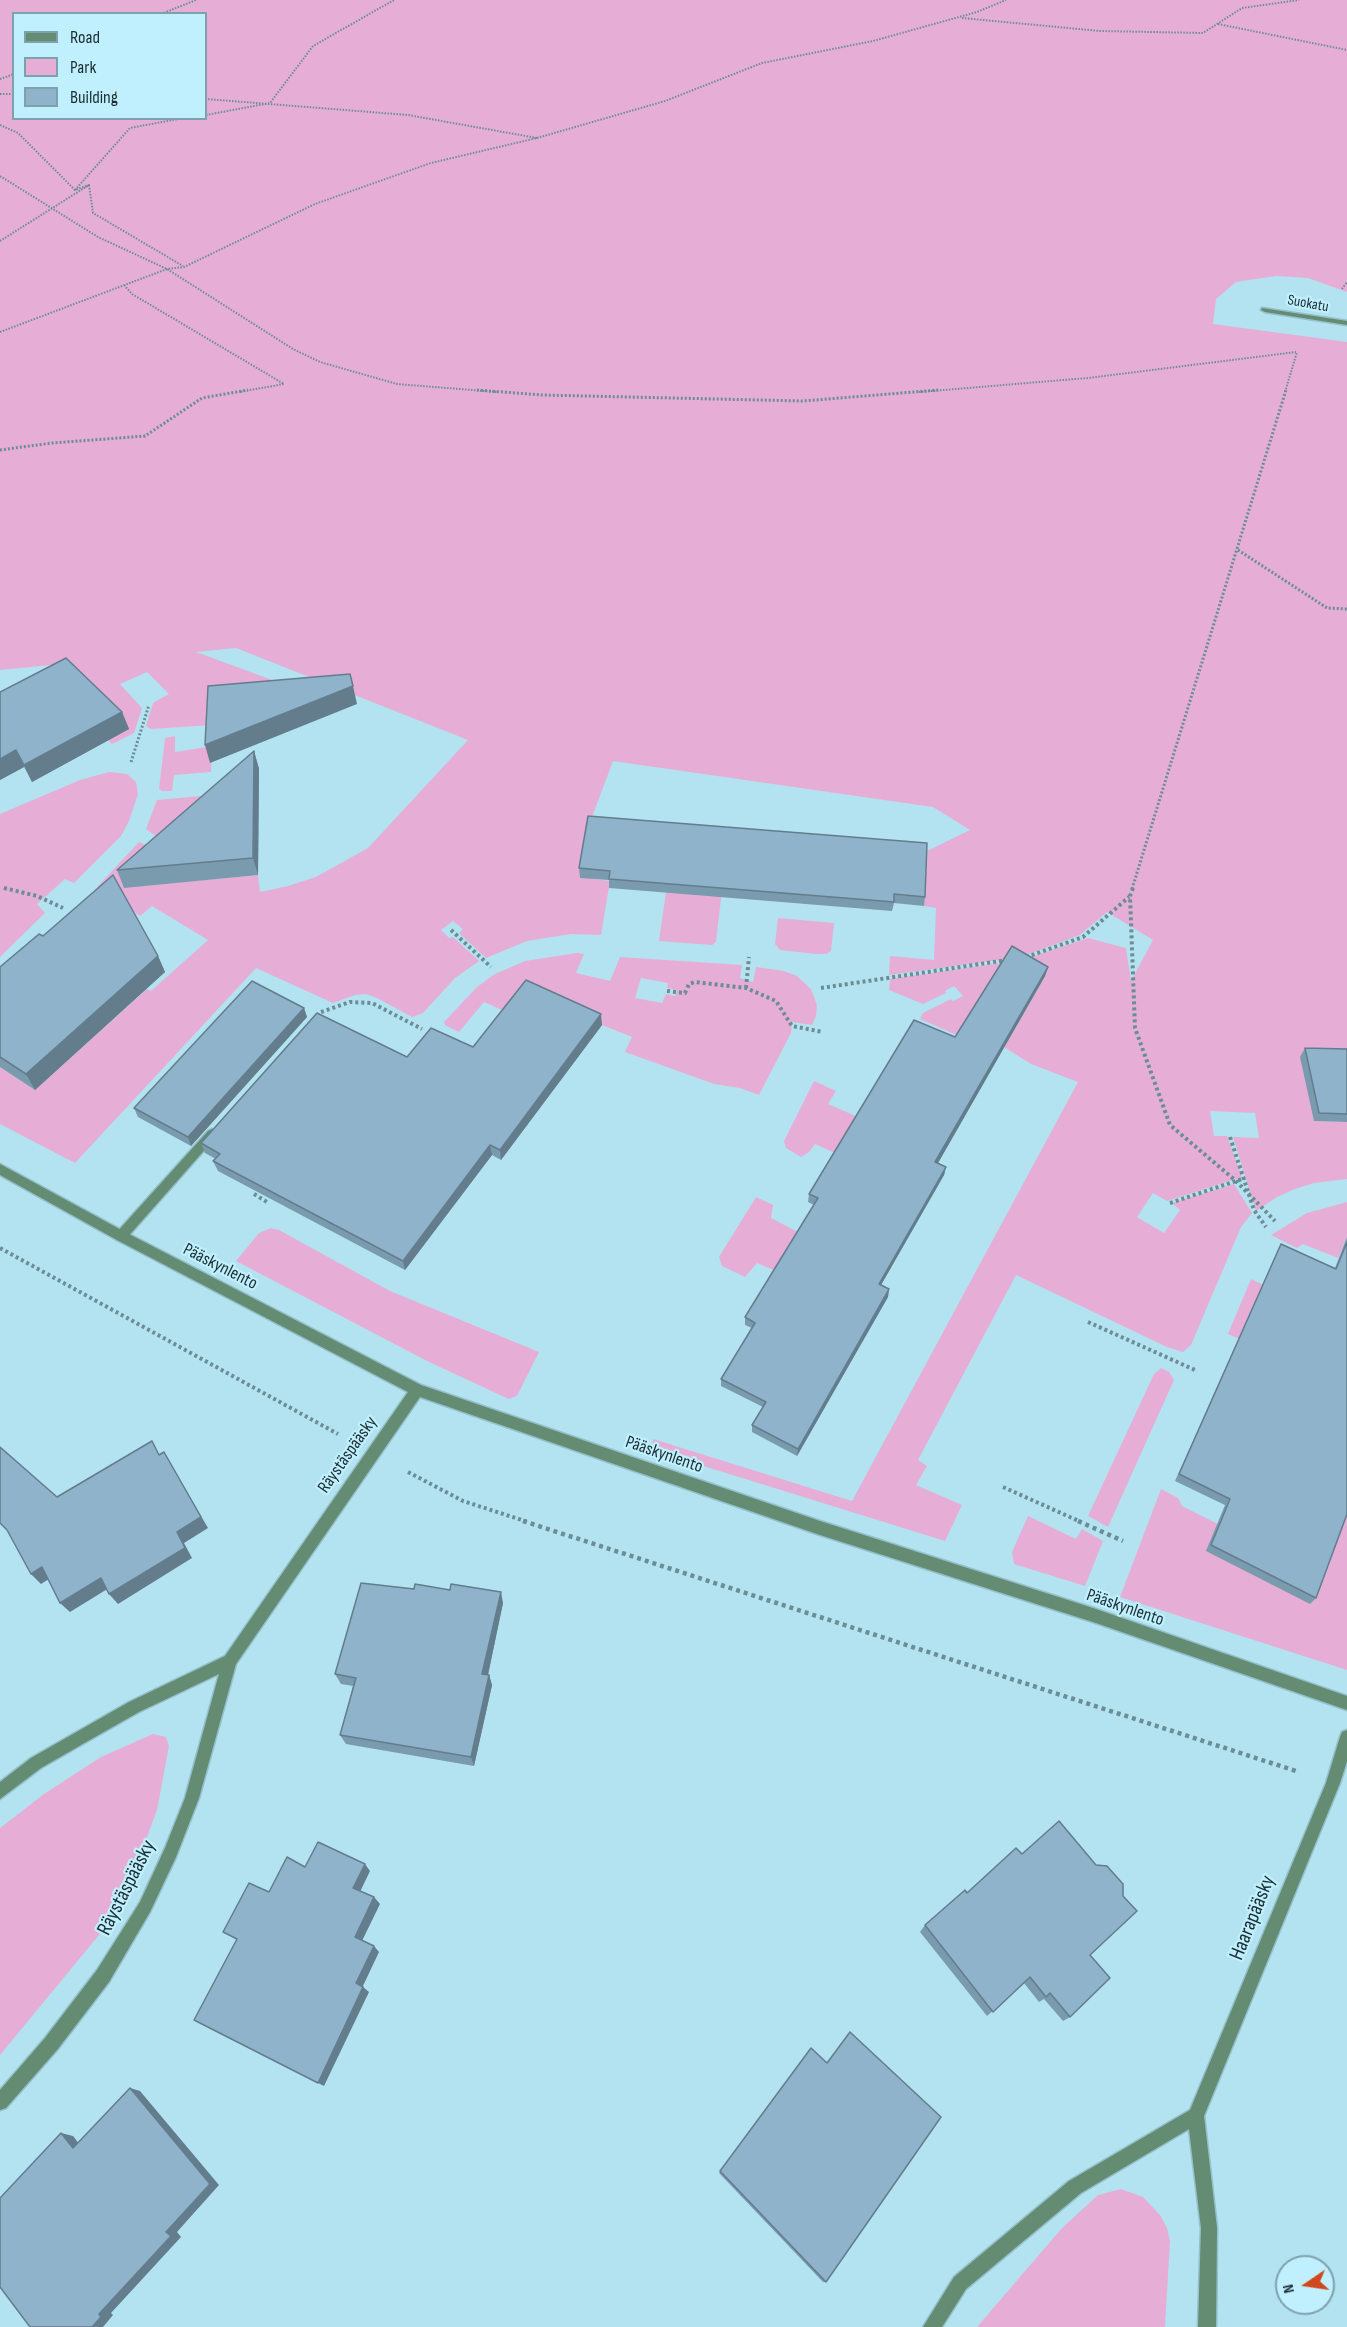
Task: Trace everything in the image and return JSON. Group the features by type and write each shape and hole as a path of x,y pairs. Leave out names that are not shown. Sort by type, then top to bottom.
{"street":[{"name":"Suokatu","path":"1265,310 1347,323"},
{"path":"121,1236 220,1125"},
{"name":"Pääskynlento","path":"0,1169 121,1236 417,1390 820,1528 1093,1615 1347,1703"},
{"name":"Räystäspääsky","path":"0,2102 51,2044 103,1976 145,1907 171,1852 192,1798 230,1661 417,1390"},
{"name":"Räystäspääsky","path":"0,1792 36,1763 83,1736 134,1707 230,1661"},
{"name":"Haarapääsky","path":"1207,2327 1209,2228 1196,2116 1333,1784 1347,1737"},
{"path":"932,2327 960,2283 1075,2187 1196,2116"}],"path":[{"path":"166,12 196,0"},
{"path":"207,115 270,103 313,46 394,0"},
{"path":"0,332 167,269 184,267 315,204 431,164 537,138 665,101 762,63 873,41 958,18 1006,0"},
{"path":"958,18 1112,31 1203,33 1242,8 1299,0"},
{"path":"1218,24 1347,50"},
{"path":"207,99 408,115 537,138"},
{"path":"75,190 130,128 172,120"},
{"path":"0,125 18,133 75,190"},
{"path":"0,176 98,237 167,269 293,349 320,362 397,384 504,393 803,401 1088,378 1297,352"},
{"path":"89,185 93,213 184,267"},
{"path":"75,190 89,185"},
{"path":"0,241 89,185"},
{"path":"0,450 52,442 145,436 202,398 284,384 132,294 124,285"},
{"path":"1275,1221 1236,1181 1170,1125 1135,1028 1130,896 1297,352 1321,320"},
{"path":"1238,550 1327,608 1347,609"},
{"path":"131,762 149,705"},
{"path":"4,888 37,896 63,908"},
{"path":"1021,958 1083,937 1130,896"},
{"path":"451,930 491,968"},
{"path":"746,988 749,957"},
{"path":"821,988 1010,960"},
{"path":"667,991 685,993 689,984 695,982 746,988 776,1001 792,1026 823,1032"},
{"path":"321,1012 350,1002 372,1003 422,1029"},
{"path":"1230,1137 1254,1210 1266,1227"},
{"path":"1170,1203 1245,1178"},
{"path":"254,1194 267,1202"},
{"path":"0,1248 463,1501 1333,1784"},
{"path":"1088,1322 1196,1370"},
{"path":"1004,1487 1123,1541"}],"green space":[{"path":"0,0 1347,0 1347,292 1308,278 1276,276 1236,282 1216,299 1213,324 1347,342 1347,1058 1314,1121 1347,1122 1347,1179 1314,1183 1295,1189 1277,1197 1256,1211 1233,1137 1259,1138 1255,1113 1210,1111 1214,1136 1227,1136 1242,1177 1167,1201 1153,1193 1137,1217 1164,1233 1180,1210 1172,1203 1234,1184 1252,1213 1241,1227 1191,1345 1183,1352 1167,1347 1016,1275 918,1460 927,1466 916,1485 962,1505 945,1541 652,1450 653,1439 852,1501 1078,1082 1031,1064 1004,1047 959,1036 920,1019 923,1013 951,999 953,1001 963,996 954,986 945,991 946,993 923,1004 889,990 890,979 1022,960 1088,938 1126,948 1131,981 1153,940 1107,912 1080,935 1021,957 889,975 890,956 934,960 936,908 924,906 925,852 970,830 933,807 613,761 589,825 580,877 610,881 601,935 571,934 527,941 486,958 459,933 463,929 453,921 441,930 449,938 453,937 479,961 455,978 423,1013 412,1017 366,994 355,995 333,1003 256,968 75,1163 0,1124 0,1067 35,1090 147,989 151,991 208,940 152,906 140,916 97,887 139,842 165,853 182,882 258,875 260,892 316,877 368,848 468,740 236,648 196,652 286,685 212,725 151,729 146,726 153,703 169,694 147,672 120,684 142,708 134,733 112,744 89,721 62,664 0,670"},
{"path":"175,736 175,752 212,746 211,772 174,775 172,791 162,791 159,789 165,738"},
{"path":"109,772 127,774 136,782 138,794 121,836 74,883 65,879 37,904 45,913 0,957 0,814 80,780"},
{"path":"211,795 165,843 146,829 157,800"},
{"path":"667,885 722,890 716,942 712,945 659,941"},
{"path":"778,918 834,923 831,951 826,954 816,954 780,950 775,944"},
{"path":"577,953 584,954 576,973 610,981 620,957 742,965 740,978 753,982 756,967 784,971 797,976 811,989 817,1005 816,1016 812,1025 792,1022 791,1033 759,1095 740,1088 714,1084 625,1052 632,1037 602,1025 509,1013 484,1002 459,1032 445,1025 444,1022 477,987 495,974 525,961","holes":["641,978 668,983 667,988 677,990 675,996 666,994 662,1003 635,998"]},
{"path":"814,1081 836,1091 828,1104 858,1117 846,1158 815,1144 801,1157 786,1148 784,1141"},
{"path":"756,1197 773,1205 771,1218 800,1233 787,1276 757,1263 745,1277 722,1266 719,1257"},
{"path":"1347,1202 1347,1237 1338,1258 1303,1244 1297,1248 1271,1235 1307,1213"},
{"path":"271,1228 279,1230 390,1291 539,1352 517,1396 509,1399 427,1361 236,1261 259,1233"},
{"path":"1251,1279 1280,1293 1295,1365 1228,1334"},
{"path":"1161,1368 1169,1372 1174,1380 1108,1527 1088,1516 1154,1374"},
{"path":"1161,1489 1178,1498 1182,1506 1218,1524 1207,1551 1347,1505 1347,1670 1120,1597"},
{"path":"1028,1516 1076,1539 1082,1529 1103,1541 1085,1586 1014,1564 1012,1552"},
{"path":"153,1734 166,1737 169,1746 157,1810 131,1880 99,1935 0,2055 0,1828 44,1794 101,1757"},
{"path":"1121,2189 1143,2197 1160,2215 1167,2228 1170,2241 1165,2327 977,2327 1062,2228 1098,2195"}],"building":[{"path":"66,658 122,712 24,765 16,750 0,759 0,692"},
{"path":"350,674 353,686 205,745 208,686"},
{"path":"254,751 253,858 117,870"},
{"path":"588,816 927,843 925,897 894,894 894,902 609,879 610,871 579,868"},
{"path":"113,875 158,956 26,1074 0,1057 0,967 39,934 43,936"},
{"path":"1012,946 1048,967 935,1162 946,1167 879,1284 889,1289 798,1449 752,1425 766,1402 721,1379 755,1323 745,1317 818,1198 809,1194 914,1020 955,1037"},
{"path":"526,980 601,1014 500,1150 490,1145 403,1261 213,1161 220,1154 201,1143 317,1013 407,1057 431,1028 473,1047"},
{"path":"252,981 304,1008 188,1137 134,1108"},
{"path":"1305,1048 1347,1049 1347,1114 1319,1113"},
{"path":"1347,1242 1347,1514 1316,1598 1211,1545 1230,1499 1179,1474 1281,1244 1336,1269"},
{"path":"152,1441 159,1455 164,1452 201,1517 177,1532 185,1548 109,1594 101,1578 60,1603 42,1567 31,1574 7,1530 0,1523 0,1447 57,1497"},
{"path":"361,1583 414,1589 415,1584 450,1590 451,1584 501,1592 482,1674 489,1675 471,1757 340,1735 356,1678 335,1674"},
{"path":"1059,1821 1096,1865 1107,1866 1123,1884 1123,1896 1137,1911 1090,1955 1110,1978 1070,2017 1050,1993 1046,1997 1030,1977 993,2012 925,1925 965,1890 967,1893 1016,1848 1022,1854"},
{"path":"318,1842 365,1864 353,1888 374,1897 355,1937 374,1946 356,1983 363,1987 318,2083 194,2020 237,1939 223,1932 249,1883 269,1892 287,1857 305,1867"},
{"path":"850,2032 941,2117 826,2282 720,2171 811,2048 827,2063"},
{"path":"130,2088 210,2184 166,2232 171,2236 99,2314 101,2317 92,2327 30,2327 0,2287 0,2198 61,2133 73,2148"}]}
